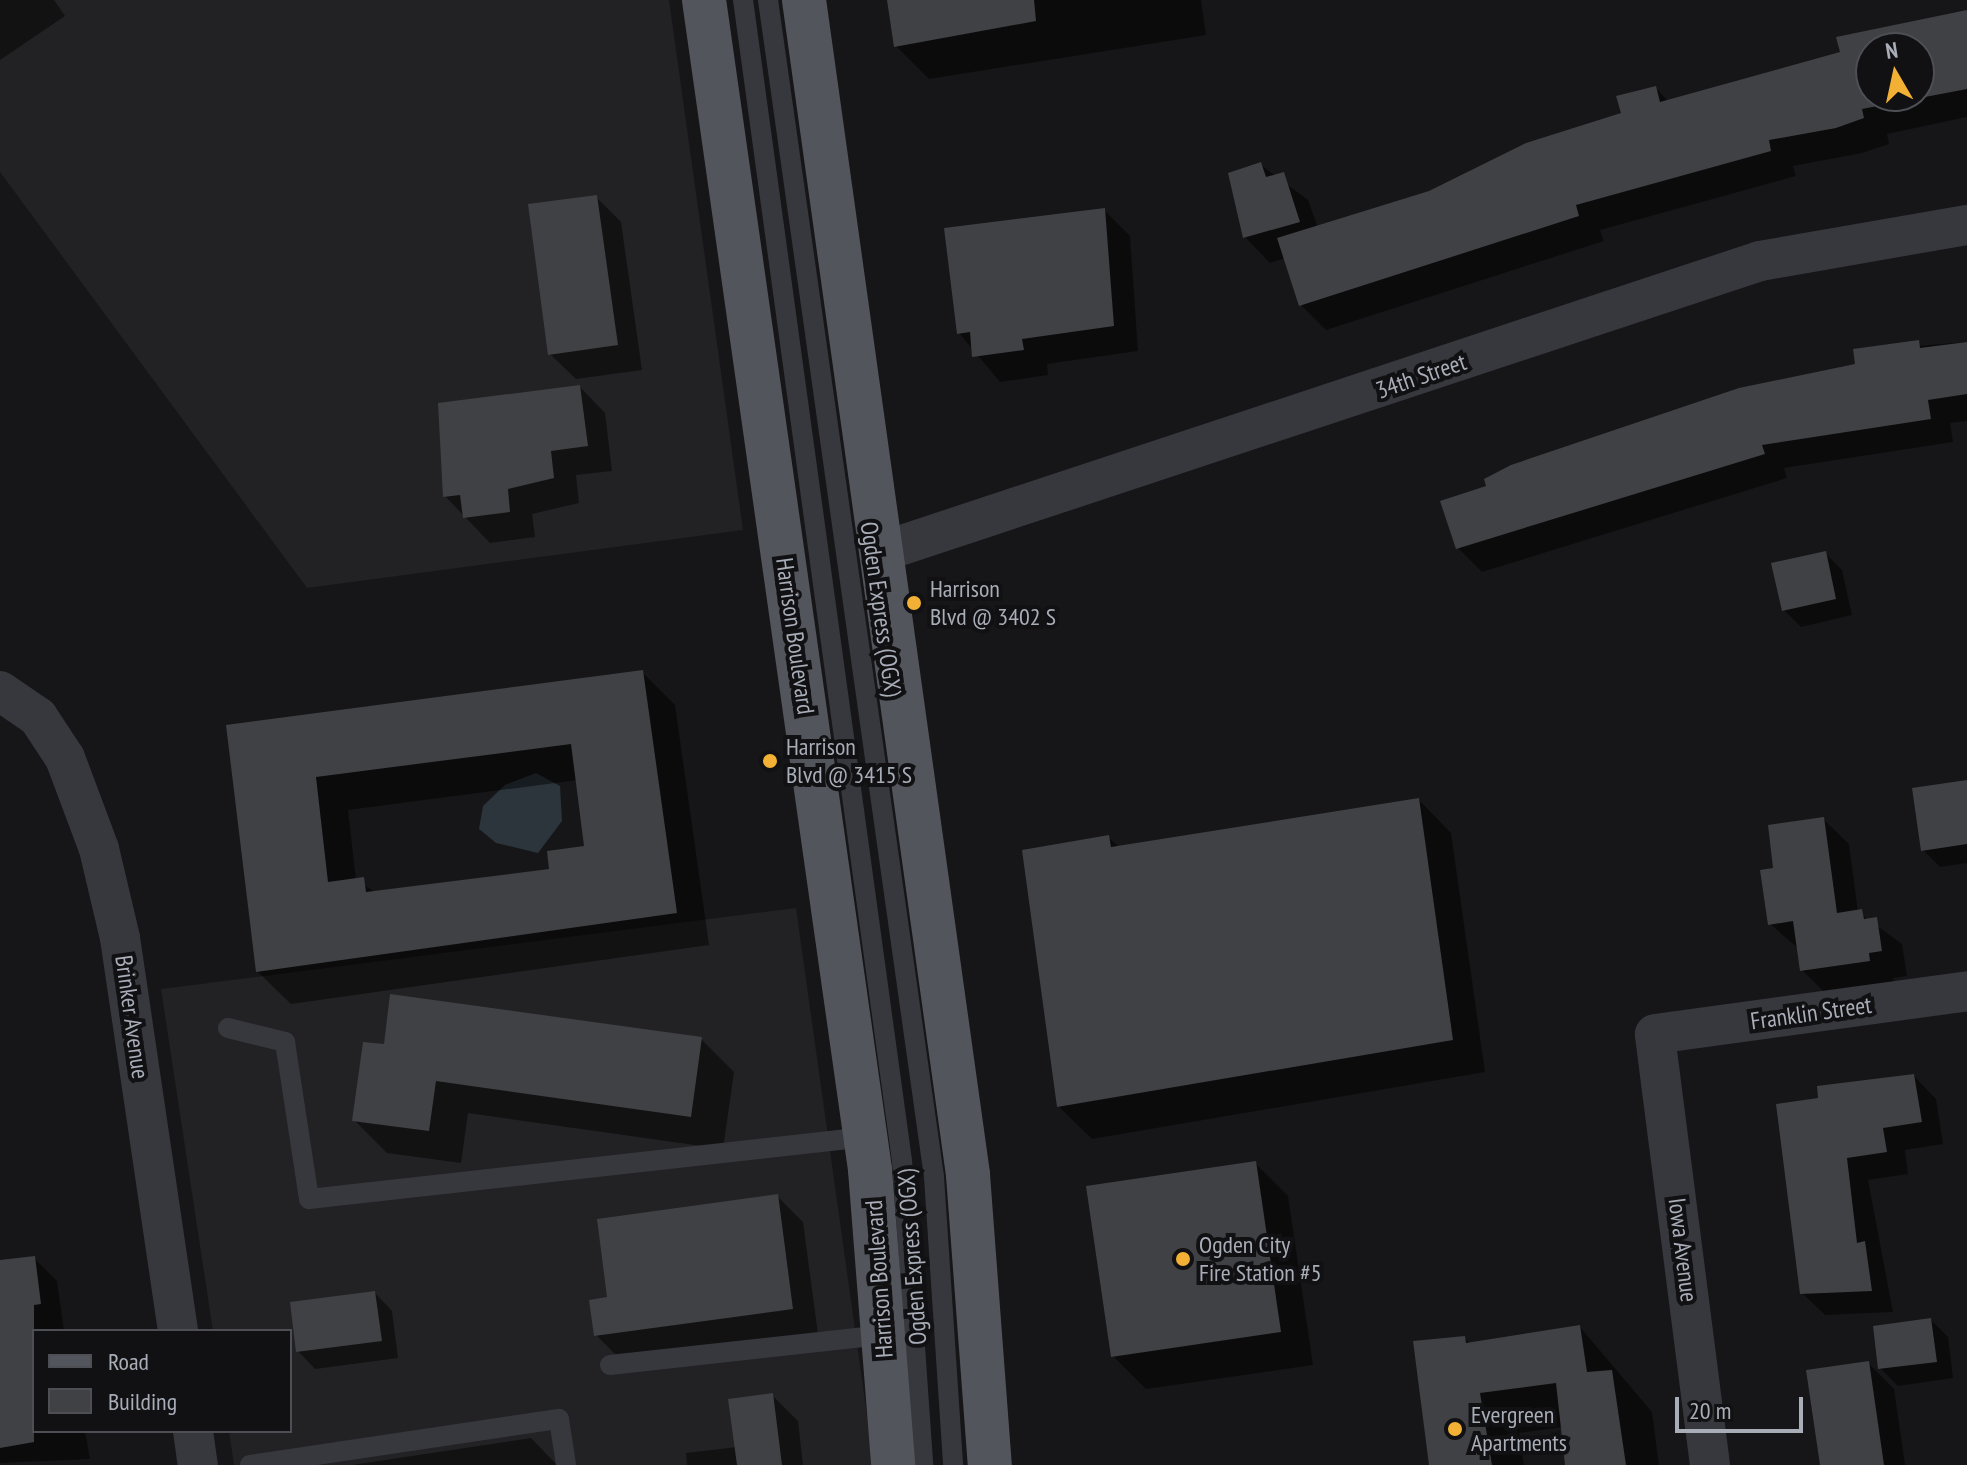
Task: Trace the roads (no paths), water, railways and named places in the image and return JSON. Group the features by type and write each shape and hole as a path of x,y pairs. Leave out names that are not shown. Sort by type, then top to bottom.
{"main road":[{"name":"Harrison Boulevard","path":"704,0 866,1137 893,1465"},
{"path":"804,0 968,1175 990,1465"}],"street":[{"name":"34th Street","path":"881,552 1760,261 1967,225"},
{"name":"Brinker Avenue","path":"0,691 38,717 65,758 110,894 178,1329"},
{"name":"Franklin Street","path":"1655,1034 1967,991"},
{"name":"Iowa Avenue","path":"1655,1034 1710,1465"},
{"path":"193,1433 198,1465"}],"lane":[{"name":"Ogden Express (OGX)","path":"743,0 902,1161 923,1465"},
{"name":"Ogden Express (OGX)","path":"768,0 934,1177 953,1465"},
{"path":"228,1028 285,1042 309,1199 866,1137"},
{"path":"610,1365 883,1335"},
{"path":"250,1465 559,1419 566,1465"}],"place":[{"name":"Harrison Blvd @ 3402 S","path":"914,603"},
{"name":"Harrison Blvd @ 3415 S","path":"770,761"},
{"name":"Ogden City Fire Station #5","path":"1183,1259"},
{"name":"Evergreen Apartments","path":"1455,1429"}]}
